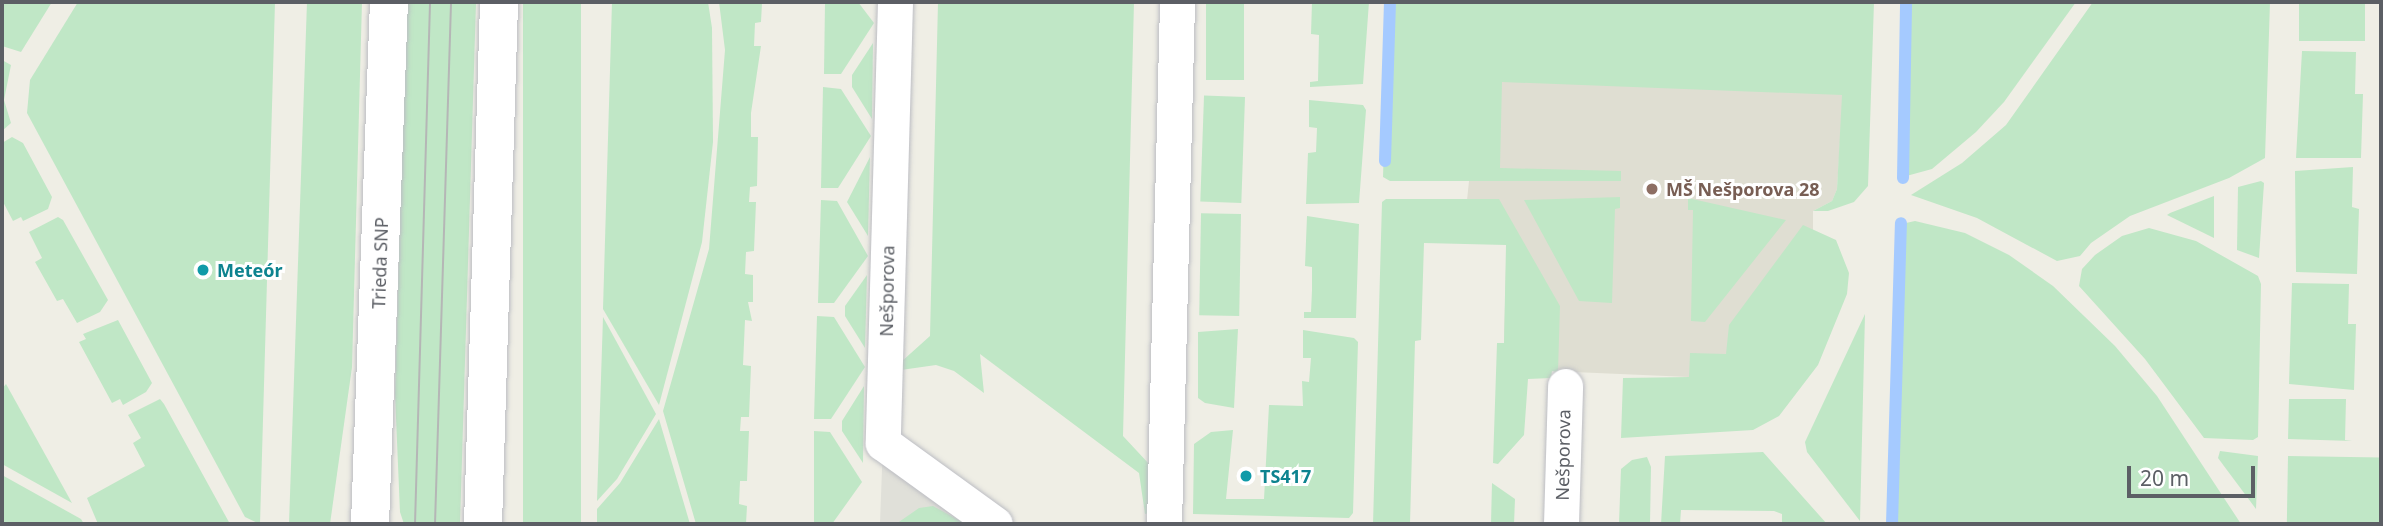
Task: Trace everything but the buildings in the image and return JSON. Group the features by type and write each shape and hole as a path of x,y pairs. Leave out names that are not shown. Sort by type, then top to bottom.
{"street":[{"name":"Trieda SNP","path":"370,524 388,2"},
{"path":"484,524 499,2"},
{"name":"Nešporova","path":"895,2 883,443 995,524"},
{"path":"1164,524 1177,2"},
{"name":"Nešporova","path":"1562,524 1565,386"}],"shaded area":[{"name":"MŠ Nešporova 28","path":"1441,2 1843,95 1837,189 1832,201 1813,211 1813,235 1780,329 1689,377 1551,371 1497,343 1504,343 1507,228 1464,229 1471,162"},
{"path":"883,443 995,524 880,524"}],"green space":[{"path":"2,2 52,2 21,52 2,46"},
{"path":"78,2 275,2 260,524 245,517 27,113 30,80"},
{"path":"307,2 362,2 352,367 330,524 289,524"},
{"path":"406,2 476,2 460,524 404,524 400,512 395,394"},
{"path":"523,2 581,2 581,524 523,524"},
{"path":"612,2 708,2 712,28 713,142 702,242 659,405 603,309"},
{"path":"719,2 762,3 761,22 755,23 754,46 761,46 751,113 751,137 758,137 757,186 750,187 749,202 756,202 754,251 746,252 745,274 753,275 753,302 748,302 752,321 745,320 743,365 751,366 749,417 741,417 740,431 749,431 747,481 740,481 739,504 747,506 746,524 696,524 663,411 709,249 725,50"},
{"path":"858,2 874,23 841,74 824,74 825,3"},
{"path":"938,2 1134,2 1123,436 1150,465 1149,513 1145,514 1139,473 980,354 984,393 954,371 936,365 901,370 901,362 930,336"},
{"path":"1206,2 1244,2 1244,80 1206,80"},
{"path":"1312,2 1369,2 1363,84 1310,87 1310,82 1318,81 1319,35 1311,34"},
{"path":"1388,2 1874,2 1868,186 1854,202 1828,211 1813,211 1832,201 1837,189 1842,95 1502,82 1500,168 1621,171 1621,181 1390,181 1383,177"},
{"path":"1903,2 2076,2 2004,102 1976,132 1932,169 1899,178"},
{"path":"2093,2 2270,2 2265,158 2229,178 2130,216 2091,243 2080,256 2057,261 1977,218 1911,195 1962,163 2006,125"},
{"path":"2299,2 2365,2 2365,41 2299,41"},
{"path":"873,43 872,119 852,87 852,75"},
{"path":"2302,51 2356,52 2355,94 2363,94 2361,158 2296,158"},
{"path":"2,60 11,65 4,100 11,123 2,131"},
{"path":"823,87 841,89 871,136 838,188 821,188"},
{"path":"1204,96 1245,97 1241,203 1200,202"},
{"path":"1309,100 1363,105 1366,110 1359,203 1306,204 1308,153 1316,152 1317,128 1309,127"},
{"path":"12,137 23,143 52,197 48,209 23,221 21,217 13,221 2,200 2,143"},
{"path":"870,157 868,236 847,202"},
{"path":"2353,167 2352,207 2359,209 2357,274 2296,272 2295,171"},
{"path":"2261,181 2264,183 2259,258 2237,250 2238,187"},
{"path":"2214,196 2214,238 2167,215 2170,213"},
{"path":"1620,197 1620,208 1615,209 1612,303 1579,301 1524,200"},
{"path":"1688,198 1786,220 1705,322 1691,321 1693,210 1688,210"},
{"path":"1386,199 1499,199 1560,306 1558,372 1552,371 1551,378 1528,379 1524,435 1498,464 1493,463 1497,343 1504,343 1506,245 1424,243 1421,340 1415,341 1410,524 1373,524 1382,202"},
{"path":"821,200 837,201 868,256 834,303 818,303"},
{"path":"1201,213 1241,214 1239,316 1199,315"},
{"path":"1307,216 1359,224 1356,318 1304,318 1304,312 1311,312 1312,290 1312,267 1305,266"},
{"path":"58,217 63,220 108,300 100,312 77,323 63,299 57,301 35,262 42,258 29,232"},
{"path":"1915,221 1965,233 2009,255 2053,286 2115,346 2157,396 2241,524 1888,524 1897,225"},
{"path":"1803,225 1836,240 1849,273 1847,294 1818,365 1779,416 1753,430 1621,438 1623,378 1689,377 1690,353 1726,354 1729,325"},
{"path":"2149,228 2196,241 2258,276 2261,284 2258,437 2253,440 2204,438 2145,359 2079,286 2082,269 2095,255 2122,236"},
{"path":"867,275 865,348 845,316 845,306"},
{"path":"2292,283 2349,284 2348,324 2356,324 2354,390 2289,384"},
{"path":"1865,314 1860,521 1807,452 1805,442"},
{"path":"817,316 834,317 865,367 831,419 814,419"},
{"path":"603,317 656,414 617,479 597,501"},
{"path":"118,320 152,383 146,392 123,405 120,399 112,403 79,342 86,339 83,334"},
{"path":"1238,329 1234,408 1205,403 1198,398 1198,332"},
{"path":"1303,330 1354,338 1358,342 1353,513 1349,518 1193,514 1194,444 1211,432 1233,430 1226,499 1264,499 1269,405 1303,406 1302,381 1309,382 1311,358 1303,358"},
{"path":"6,384 72,503 2,464 2,389"},
{"path":"864,386 863,463 842,431 842,421"},
{"path":"160,399 230,524 98,524 87,498 145,466 133,443 141,438 128,415"},
{"path":"2289,399 2346,399 2345,440 2352,441 2288,439"},
{"path":"659,419 690,524 597,524 597,509 620,483"},
{"path":"814,431 830,432 862,482 832,524 814,524"},
{"path":"2220,451 2258,456 2256,509 2218,458"},
{"path":"1763,452 1827,524 1782,524 1782,514 1774,511 1681,510 1680,524 1661,524 1665,456"},
{"path":"2288,456 2381,458 2380,524 2287,524"},
{"path":"1647,457 1651,467 1650,524 1619,524 1621,469 1632,460"},
{"path":"2,475 81,519 84,524 2,524"},
{"path":"1492,483 1515,499 1514,524 1491,524"},
{"path":"933,506 966,524 896,524 919,508"}],"waterway":[{"path":"1385,161 1390,2"},
{"path":"1903,178 1906,2"},
{"path":"1892,524 1901,223"}],"tram line":[{"path":"415,524 430,2"},
{"path":"435,524 451,2"}],"place":[{"name":"MŠ Nešporova 28","path":"1652,189"},
{"name":"Meteór","path":"203,270"},
{"name":"TS417","path":"1246,476"}]}
